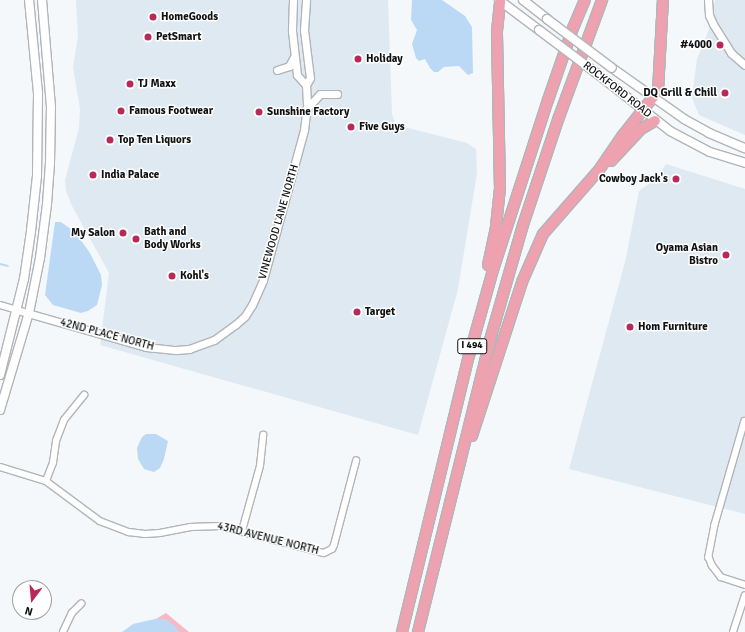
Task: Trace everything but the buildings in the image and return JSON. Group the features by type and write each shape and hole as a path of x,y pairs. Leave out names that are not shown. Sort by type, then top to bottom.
{"highway":[{"path":"475,332 494,239 499,203 500,153 497,31 500,0"},
{"name":"I 494","path":"402,632 475,332 520,184 571,32 585,0"},
{"name":"I 494","path":"418,632 490,340 523,225 558,116 602,0"},
{"path":"460,461 469,448 513,308 535,252 544,234 552,222 598,170 658,91 660,80 663,0"},
{"path":"598,170 611,161 641,129 655,121"}],"main road":[{"path":"0,375 17,310 32,224 38,147 36,65 29,0"},
{"path":"0,410 29,313 44,231 50,163 50,79 42,0"},
{"name":"ROCKFORD ROAD","path":"500,0 604,79 655,121 705,149 745,163"},
{"name":"ROCKFORD ROAD","path":"523,0 653,98 700,128 745,148"}],"street":[{"name":"VINEWOOD LANE NORTH","path":"293,0 292,20 297,75 306,85"},
{"name":"VINEWOOD LANE NORTH","path":"214,340 245,316 258,293 298,154 304,130 307,108 306,85 310,78 304,30 306,0"},
{"path":"708,0 713,24 731,53 745,65"},
{"path":"277,70 289,66 293,61 294,54"},
{"path":"307,108 320,94 337,94"},
{"name":"42ND PLACE NORTH","path":"0,305 162,349 188,349 214,340"},
{"path":"46,481 54,463 56,441 64,420 84,395"},
{"path":"745,420 711,543 709,557 712,565 721,576 745,585"},
{"path":"242,531 260,466 263,435"},
{"name":"43RD AVENUE NORTH","path":"0,467 46,481 100,521 129,532 145,534 160,533 205,525 220,526 324,553 329,552 334,545 356,462"},
{"path":"733,632 745,596"},
{"path":"64,632 69,618 81,604"}],"shaded area":[{"path":"76,0 388,0 392,114 395,123 404,127 467,143 476,149 477,173 458,289 418,435 100,345 109,273 72,206 66,191 65,180 79,128 80,109 73,67 78,36"},
{"path":"715,0 745,0 745,135 699,115 692,98 697,59 710,27"},
{"path":"666,164 745,189 745,514 569,469 626,258 639,191 658,177"},
{"path":"166,613 189,632 134,632"}],"water":[{"path":"412,0 442,0 465,16 472,27 473,73 468,75 459,66 444,67 438,72 434,72 425,59 419,61 416,58 412,44 417,30 411,20"},
{"path":"55,222 61,222 75,232 90,253 101,275 102,285 97,305 88,311 81,313 53,305 45,295"},
{"path":"146,434 156,434 168,441 164,459 160,468 154,472 144,469 138,459 137,448 142,437"},
{"path":"155,619 166,619 176,627 179,632 122,632 133,624"}],"waterway":[{"path":"0,264 8,266"}],"place":[{"name":"HomeGoods","path":"153,17"},
{"name":"PetSmart","path":"148,37"},
{"name":"#4000","path":"720,45"},
{"name":"Holiday","path":"358,59"},
{"name":"TJ Maxx","path":"130,84"},
{"name":"DQ Grill & Chill","path":"725,93"},
{"name":"Famous Footwear","path":"121,111"},
{"name":"Sunshine Factory","path":"259,112"},
{"name":"Five Guys","path":"351,127"},
{"name":"Top Ten Liquors","path":"110,140"},
{"name":"India Palace","path":"93,175"},
{"name":"Cowboy Jack's","path":"676,179"},
{"name":"My Salon","path":"123,233"},
{"name":"Bath and Body Works","path":"136,239"},
{"name":"Oyama Asian Bistro","path":"726,255"},
{"name":"Kohl's","path":"172,276"},
{"name":"Target","path":"357,312"},
{"name":"Hom Furniture","path":"630,327"}]}
